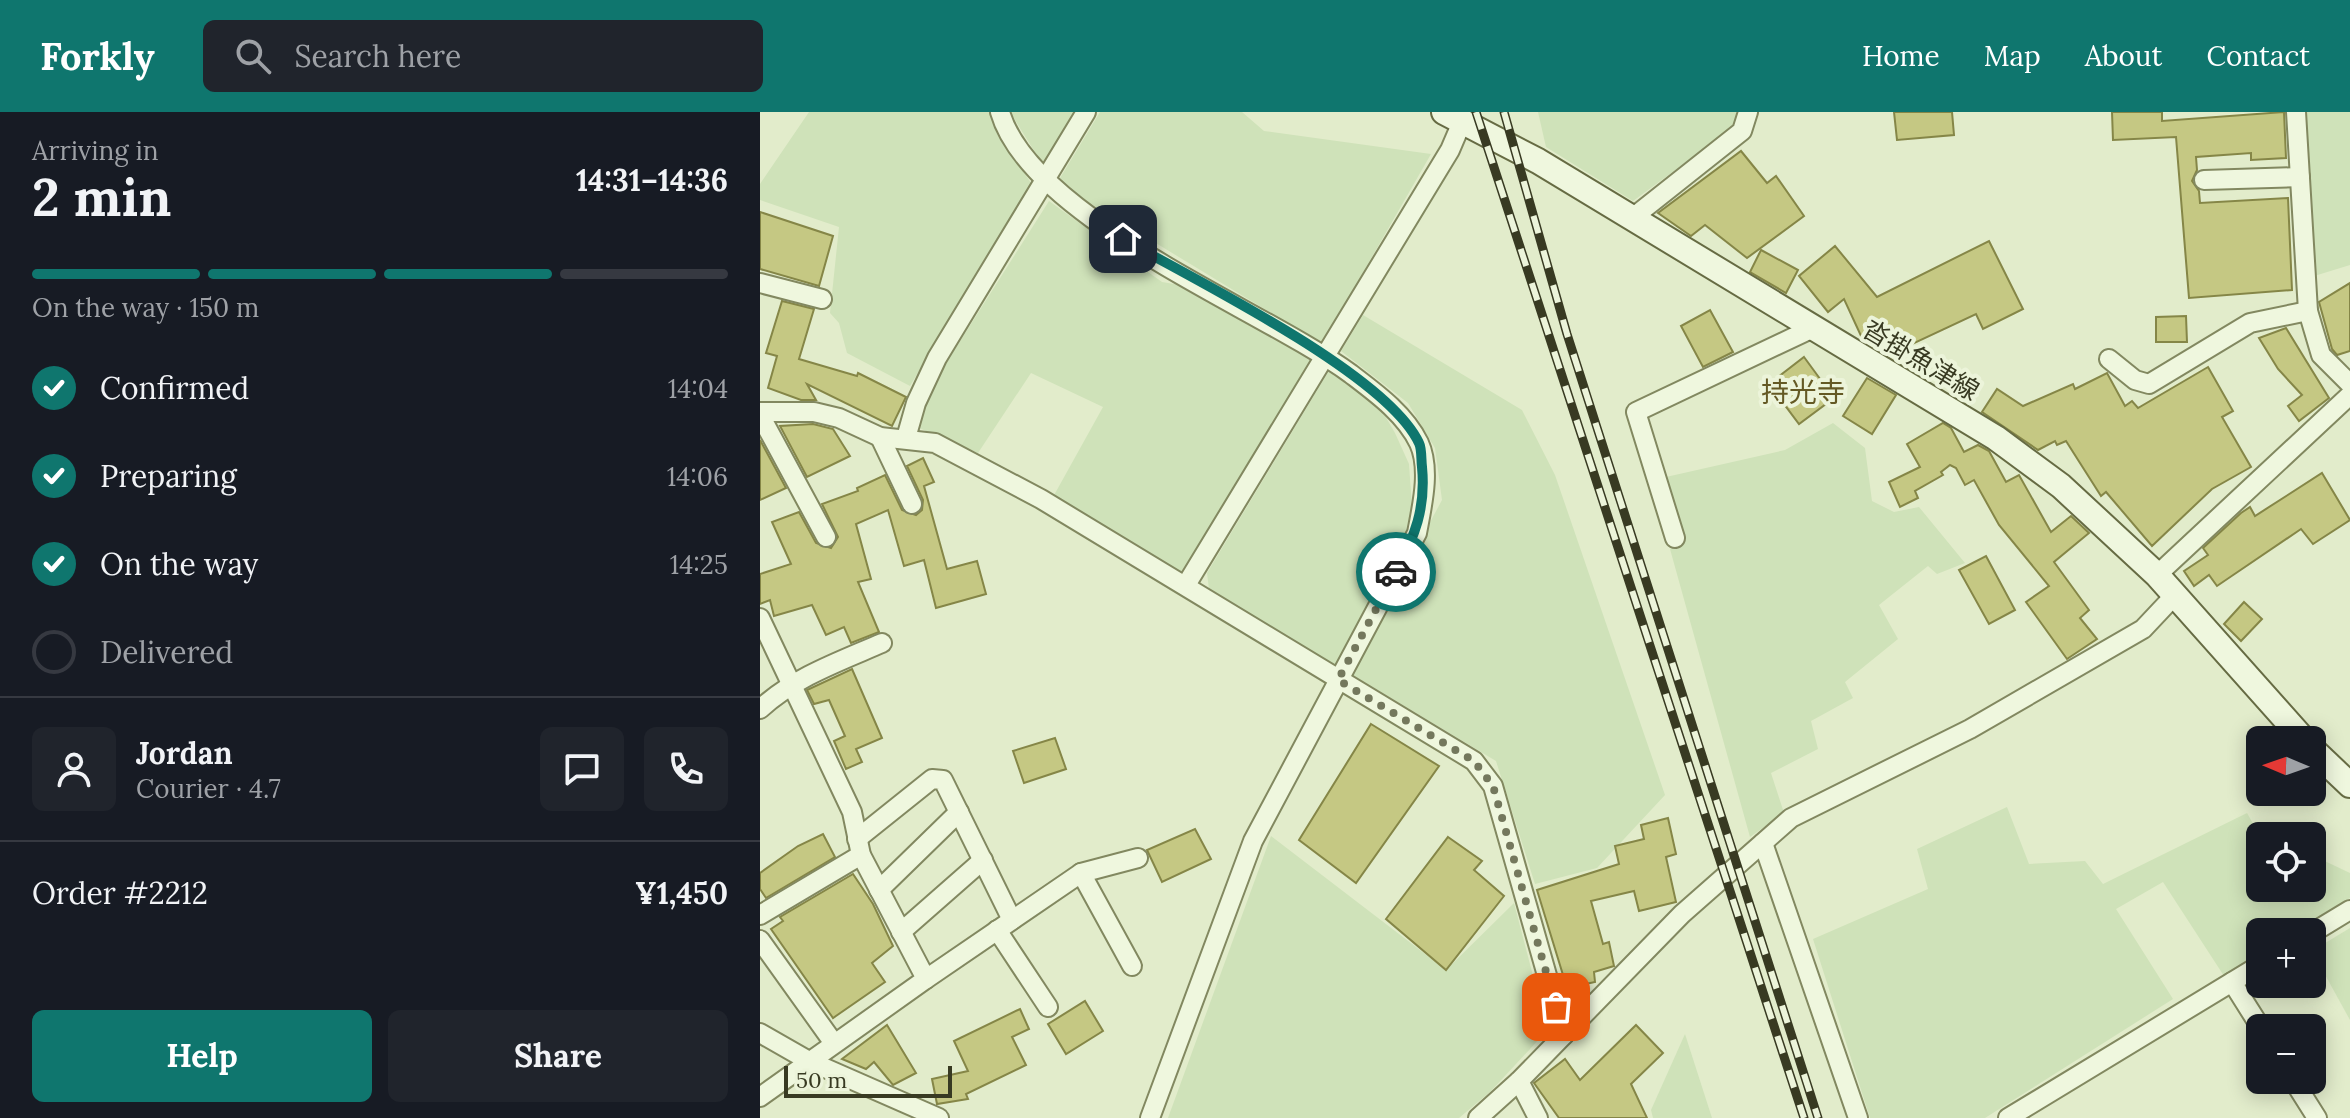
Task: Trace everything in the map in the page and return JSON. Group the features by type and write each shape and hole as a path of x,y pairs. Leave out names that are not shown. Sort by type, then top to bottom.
{"main road":[{"name":"沓掛魚津線","path":"1453,117 1538,161 1996,438 2061,486 2157,575 2292,726"},
{"path":"2326,762 2350,785"}],"street":[{"path":"1000,112 1005,127 1057,194 1123,239 1326,356 1387,400 1419,444 1425,493 1417,533 1253,841 1150,1118"},
{"path":"906,438 916,403 937,358 1086,112"},
{"path":"1631,219 1742,131 1748,112"},
{"path":"2296,112 2308,311 2321,355 2350,384"},
{"path":"1186,585 1450,150 1453,117"},
{"path":"2204,180 2300,177"},
{"path":"760,283 822,299"},
{"path":"2109,359 2135,380 2149,384 2250,323 2308,311"},
{"path":"1675,538 1636,412 1813,328"},
{"path":"2157,575 2350,395"},
{"path":"826,537 760,413 814,412 839,418 880,437 935,443 1041,499 1474,761 1493,786 1564,1035"},
{"path":"880,437 912,504"},
{"path":"1478,1118 1519,1081 1682,914 1791,818 1970,729 2143,629 2175,595"},
{"path":"761,624 792,681 852,812 859,847 926,979"},
{"path":"760,709 792,681 816,674 882,643"},
{"path":"760,915 859,847 932,779 943,780 983,860 1004,925 1048,1007"},
{"path":"879,890 959,812"},
{"path":"1763,843 1858,1118"},
{"path":"760,1097 833,1042 1081,873 1138,858"},
{"path":"901,932 983,860"},
{"path":"1081,873 1132,966"},
{"path":"2326,925 2350,910"},
{"path":"760,940 833,1042"},
{"path":"2008,1118 2246,974"},
{"path":"2232,982 2252,1014"},
{"path":"760,1033 809,1061 939,1118"},
{"path":"1519,1081 1538,1118"},
{"path":"2302,1094 2317,1118"}],"green space":[{"path":"809,112 991,112 999,135 1031,183 910,386 847,353 839,323 830,313 839,227 760,200 760,184"},
{"path":"1010,112 1074,112 1043,165"},
{"path":"1100,112 1242,112 1264,131 1431,154 1322,344 1057,183"},
{"path":"1538,112 1736,112 1737,117 1730,130 1633,201 1546,147"},
{"path":"2303,112 2350,112 2350,265 2311,277"},
{"path":"1049,201 1162,282 1192,287 1313,358 1180,574 1053,497 1103,407 1031,373 978,453 919,428 929,390"},
{"path":"1363,315 1522,410 1555,475 1665,795 1597,868 1535,884 1496,761 1349,673 1442,500 1435,448 1408,403 1341,351"},
{"path":"1330,369 1377,402 1409,464 1412,507 1408,536 1335,668 1209,589 1207,573"},
{"path":"1833,423 1865,448 1872,501 1894,512 1919,507 1965,563 1937,574 1928,566 1879,605 1898,639 1845,682 1853,698 1811,721 1818,749 1771,773 1784,813 1750,837 1670,549 1684,542 1666,477 1785,450"},
{"path":"2007,807 2029,864 2085,861 2103,884 2247,813 2252,822 2246,822 2246,902 2326,902 2326,862 2350,873 2350,898 2318,918 2246,918 2246,963 2224,976 2163,882 2116,909 2173,999 1985,1118 1870,1118 1813,939 1928,889 1917,849"},
{"path":"1271,836 1446,970 1514,903 1544,1018 1543,1035 1490,1092 1459,1118 1168,1118"},
{"path":"2350,928 2350,1020 2326,976 2326,943"},
{"path":"1685,1034 1712,1118 1653,1118 1651,1110"}],"building":[{"path":"1894,112 1952,112 1954,135 1897,140"},
{"path":"2112,112 2162,112 2162,121 2284,112 2286,158 2251,160 2251,153 2196,157 2197,170 2192,181 2199,191 2200,203 2288,198 2292,290 2189,298 2176,137 2113,140"},
{"path":"1741,151 1767,183 1776,176 1804,216 1747,258 1705,225 1691,236 1658,213"},
{"path":"760,212 833,236 819,286 760,269"},
{"path":"1989,241 2023,309 1983,329 1976,314 1891,354 1862,338 1844,299 1828,312 1799,276 1835,246 1877,297"},
{"path":"1761,250 1798,270 1786,293 1750,272"},
{"path":"2350,283 2350,351 2337,355 2332,349 2319,302"},
{"path":"782,301 814,309 799,359 857,376 858,373 906,397 892,426 807,384 816,400 801,400 768,388 777,356 766,353"},
{"path":"1710,310 1733,352 1703,367 1681,326"},
{"path":"2186,316 2187,342 2156,342 2156,317"},
{"path":"2286,328 2329,398 2299,421 2288,406 2302,395 2278,369 2259,338"},
{"path":"1804,357 1834,398 1799,424 1769,384"},
{"path":"2208,367 2233,411 2222,417 2251,467 2212,489 2152,546 2106,492 2101,496 2066,441 2057,445 2055,441 2038,450 1982,412 1997,389 2023,406 2073,384 2075,389 2107,373 2125,406 2132,401 2138,408"},
{"path":"1867,378 1896,395 1872,434 1843,416"},
{"path":"1943,423 1951,428 1964,452 1978,445 1989,451 2006,482 2019,475 2051,532 2071,516 2089,533 2054,562 2089,610 2080,618 2097,639 2067,659 2026,602 2049,586 1999,525 1974,480 1965,485 1956,468 1950,465 1941,472 1943,475 1915,491 1918,498 1900,507 1889,482 1920,467 1907,444"},
{"path":"813,424 833,429 850,456 807,477 780,426"},
{"path":"760,440 786,488 760,500"},
{"path":"923,458 934,482 924,486 947,569 977,561 986,594 936,608 924,560 904,566 888,510 856,524 871,579 858,582 879,632 851,643 844,627 826,635 812,605 774,616 770,600 760,604 760,574 791,564 772,522 799,512 816,543 831,548 838,537 822,504 858,491 857,488 885,475 902,510 916,515 922,510 923,500 907,466"},
{"path":"2322,473 2350,520 2313,544 2301,529 2217,586 2209,575 2194,586 2184,571 2208,555 2203,548 2241,513 2250,507 2255,516"},
{"path":"1986,556 2015,610 1989,624 1959,570"},
{"path":"2244,602 2262,619 2241,641 2224,624"},
{"path":"852,669 882,738 856,749 862,762 846,769 834,741 845,736 829,700 814,704 807,690"},
{"path":"1371,724 1439,766 1356,883 1299,840"},
{"path":"1055,738 1066,769 1024,783 1013,751"},
{"path":"1668,818 1676,854 1666,857 1676,902 1639,911 1634,891 1591,901 1603,944 1609,942 1614,966 1594,972 1595,982 1567,988 1537,890 1619,864 1615,846 1644,839 1641,825"},
{"path":"1195,829 1211,859 1162,882 1147,850"},
{"path":"823,834 835,857 766,898 760,889 760,873 798,846"},
{"path":"1448,837 1482,861 1474,870 1504,896 1446,970 1386,919"},
{"path":"853,874 873,904 893,946 872,963 885,982 833,1018 771,929 783,921 780,917"},
{"path":"1085,1001 1103,1031 1066,1054 1048,1024"},
{"path":"1020,1009 1029,1029 1012,1037 1026,1065 966,1094 968,1099 937,1104 932,1079 968,1071 954,1041"},
{"path":"887,1025 916,1073 893,1085 874,1062 866,1069 842,1059"},
{"path":"1636,1025 1663,1053 1631,1084 1647,1118 1559,1118 1534,1083 1565,1059 1580,1080"}],"railway":[{"path":"1476,112 1804,1118"},
{"path":"1504,112 1567,334 1818,1118"}],"way so far":[{"path":"1396,572 1338,680 1474,761 1486,773 1493,786 1556,1007"}],"district":[{"name":"持光寺","path":"1803,392"}],"route":[{"path":"1123,239 1326,356 1387,400 1419,444 1425,493 1417,533 1396,572"}]}
